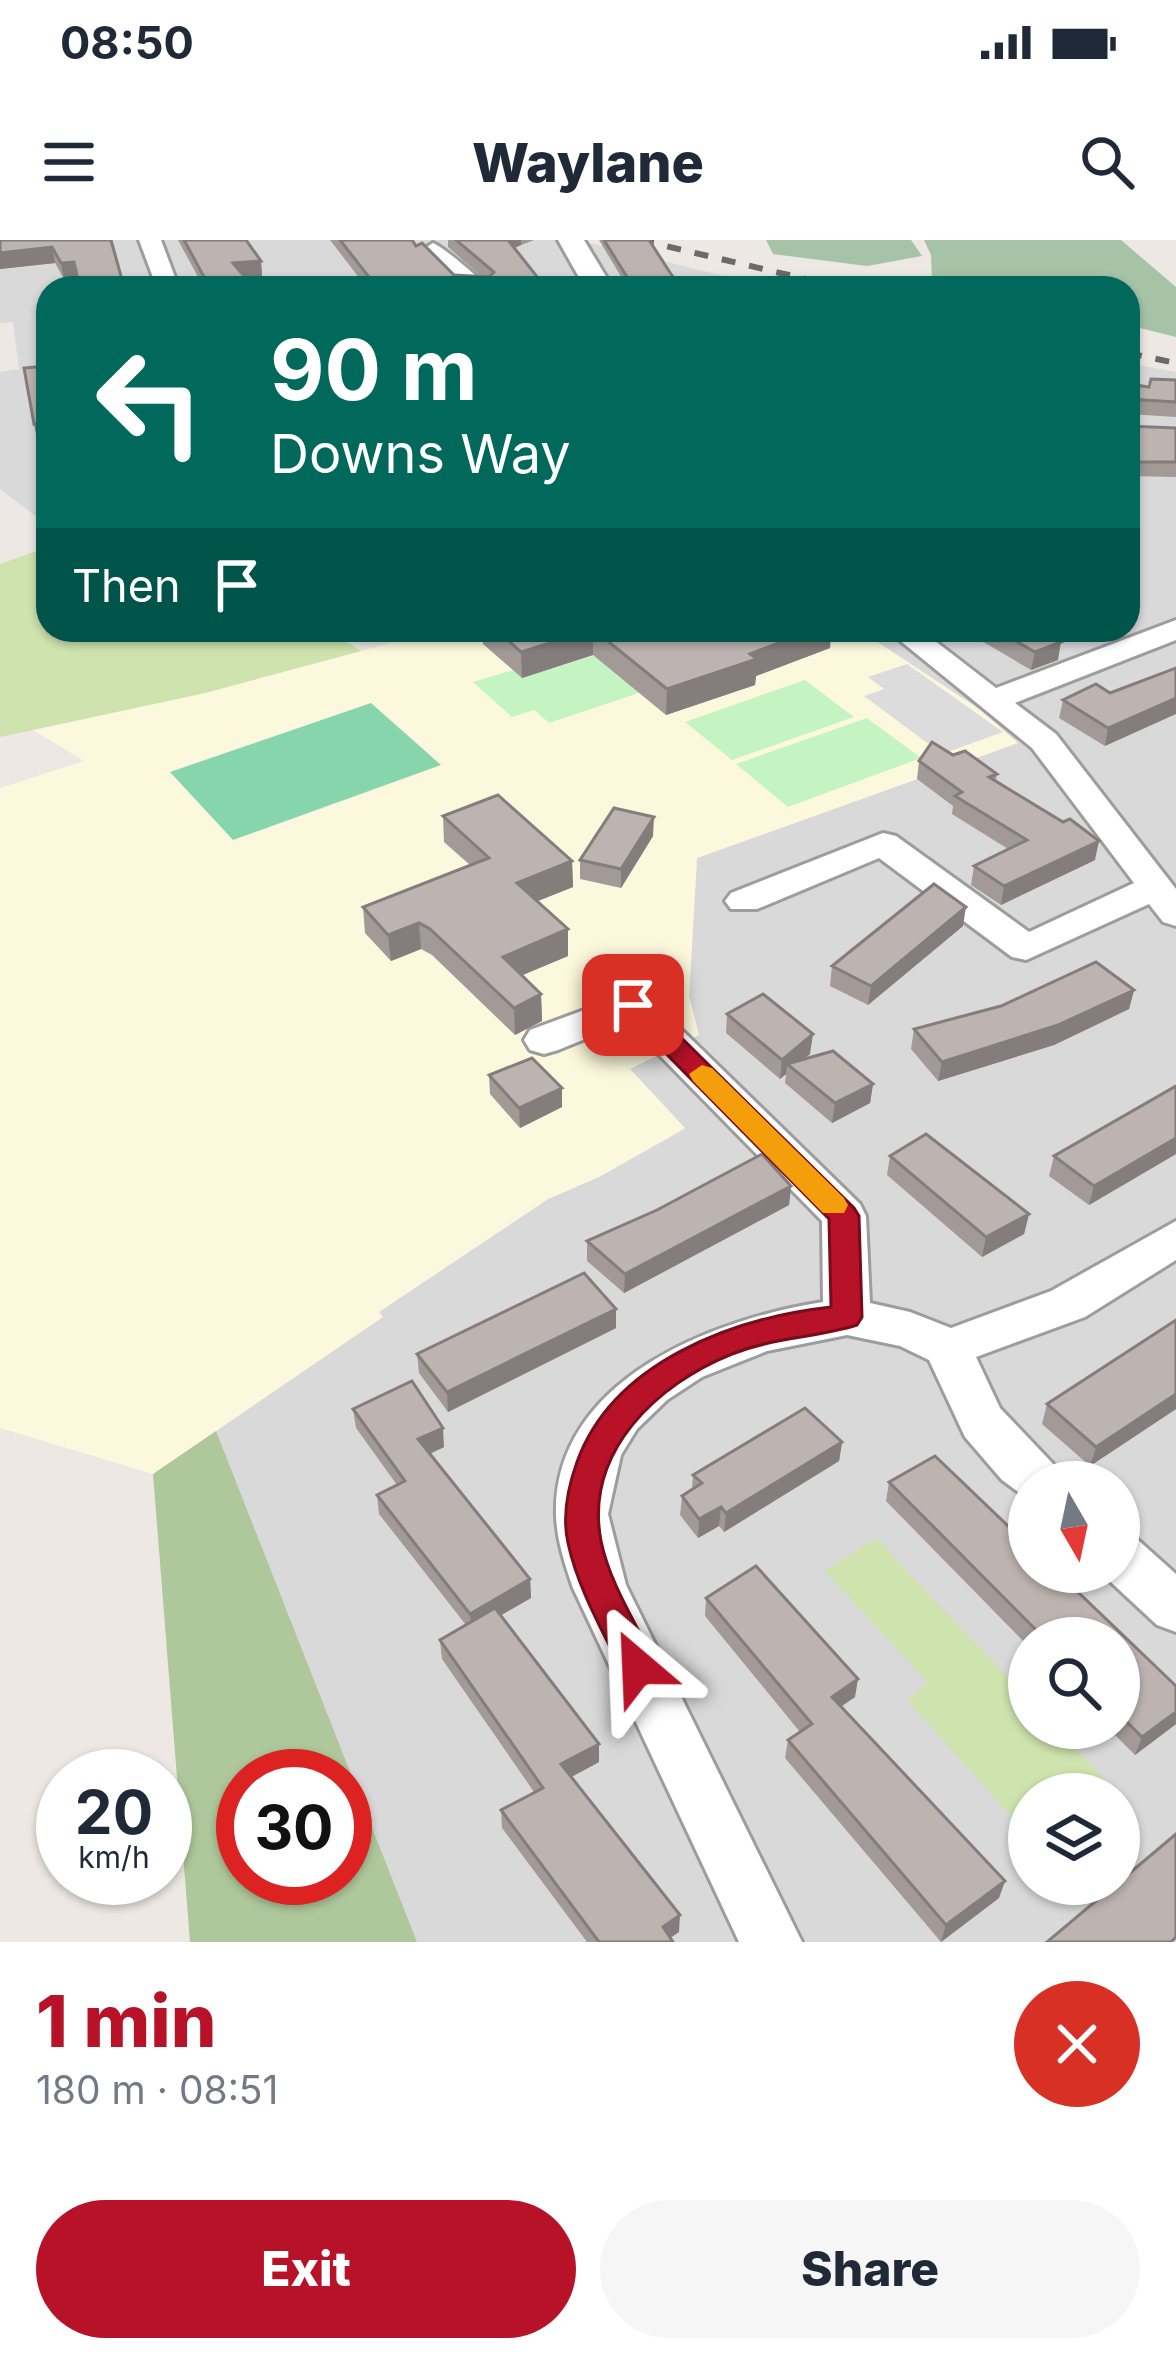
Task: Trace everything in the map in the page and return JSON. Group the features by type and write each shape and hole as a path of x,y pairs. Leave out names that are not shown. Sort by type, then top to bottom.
{"street":[{"path":"150,240 164,276"},
{"path":"571,240 592,276"},
{"path":"464,276 439,257 476,261"},
{"path":"993,700 1176,629"},
{"path":"744,901 883,844 1026,948 1165,901 1044,741 918,642"},
{"path":"544,1040 633,1005 844,1216 847,1317"},
{"path":"771,1942 600,1588 584,1540 584,1490 599,1446 632,1398 717,1347 789,1324 847,1317 910,1330 949,1348 1068,1304 1176,1238"},
{"path":"949,1348 969,1408 1016,1461"},
{"path":"1140,1575 1176,1608"}],"shaded area":[{"path":"0,240 577,240 724,276 36,276 36,517 0,489 0,372 19,369 13,322 0,323"},
{"path":"1140,365 1176,372 1176,1942 260,1942 309,1905 372,1905 372,1749 335,1749 216,1431 382,1316 378,1312 548,1199 599,1177 685,1129 630,1069 699,1035 689,996 697,858 1017,743 979,709 877,642 1140,642"},
{"path":"394,642 877,642 979,709 1018,743 697,858 689,996 699,1035 630,1069 685,1128 599,1177 548,1199 379,1312 383,1317 153,1474 0,1428 0,788 84,761 33,730 205,693"},
{"path":"907,664 1003,732 942,754 864,696 884,689 868,677"}],"green space":[{"path":"766,240 911,240 922,256 867,266 773,254"},
{"path":"924,240 1121,240 1176,287 1176,337 1140,328 1140,276 932,276 931,255"},
{"path":"36,551 36,642 346,642 361,651 205,693 0,737 0,564"},
{"path":"624,646 639,693 549,723 534,710 512,717 473,682 513,670 522,678"},
{"path":"805,680 854,717 732,760 685,722"},
{"path":"371,703 441,765 233,840 170,772"},
{"path":"867,718 921,758 788,807 736,764"},
{"path":"216,1431 341,1749 216,1749 216,1905 372,1905 372,1828 417,1942 190,1942 192,1749 175,1749 153,1474"},
{"path":"876,1538 1008,1678 1008,1749 1076,1749 1098,1773 1008,1773 1008,1813 907,1700 928,1683 825,1571"}],"building":[{"path":"0,240 111,240 121,276 77,276 74,262 61,263 52,247 0,253"},
{"path":"184,240 246,240 261,261 233,263 244,276 204,276"},
{"path":"340,240 412,240 416,246 422,243 454,275 472,276 368,276"},
{"path":"456,240 508,240 536,276 490,276 494,272"},
{"path":"604,240 649,240 672,276 626,276"},
{"path":"36,367 36,424 34,424 24,368"},
{"path":"1151,379 1176,380 1176,402 1140,400 1140,386 1149,387"},
{"path":"1140,426 1176,428 1176,462 1140,462"},
{"path":"510,642 553,642 521,652"},
{"path":"609,642 782,642 750,654 757,659 667,689"},
{"path":"1017,642 1061,642 1035,652"},
{"path":"1176,668 1176,698 1108,728 1063,700 1096,684 1110,693"},
{"path":"932,742 953,755 965,751 997,774 989,777 1063,822 1070,819 1099,841 1004,886 974,866 1027,840 955,796 962,792 919,761"},
{"path":"498,795 572,861 517,883 568,929 503,957 541,994 514,1008 430,929 419,923 388,935 363,907 489,858 443,816"},
{"path":"614,808 654,817 621,869 580,860"},
{"path":"934,884 966,907 871,986 832,966"},
{"path":"1096,962 1134,990 1058,1025 942,1062 914,1029 1001,1006"},
{"path":"763,994 813,1034 782,1060 727,1014"},
{"path":"833,1051 873,1084 835,1103 787,1064"},
{"path":"532,1058 562,1088 519,1108 489,1075"},
{"path":"1176,1086 1176,1138 1094,1186 1054,1156"},
{"path":"926,1134 1029,1214 986,1237 890,1156"},
{"path":"762,1154 791,1186 625,1274 587,1241 657,1210"},
{"path":"584,1273 616,1309 447,1392 417,1354"},
{"path":"1176,1320 1176,1394 1096,1447 1047,1404"},
{"path":"412,1381 443,1428 418,1439 530,1579 470,1614 377,1495 405,1481 353,1409"},
{"path":"805,1408 842,1442 726,1513 721,1507 699,1519 682,1496 702,1483 693,1475"},
{"path":"935,1456 1008,1526 1008,1593 1079,1593 1104,1617 1023,1617 889,1482"},
{"path":"756,1566 858,1679 832,1697 1005,1881 946,1925 788,1740 812,1724 706,1598"},
{"path":"495,1608 599,1744 561,1764 680,1915 663,1927 673,1942 599,1942 501,1810 543,1788 440,1640"},
{"path":"1140,1652 1176,1686 1176,1712 1142,1737"},
{"path":"1176,1834 1176,1937 1171,1942 1047,1942 1091,1905 1140,1905 1140,1864"}],"railway":[{"path":"640,240 793,276"},
{"path":"1140,356 1176,363"}],"slow traffic":[{"path":"702,1074 833,1205"}],"route":[{"path":"633,1005 844,1216 847,1317 789,1324 717,1347 632,1398 599,1446 584,1490 584,1540 600,1588 638,1667"}]}
